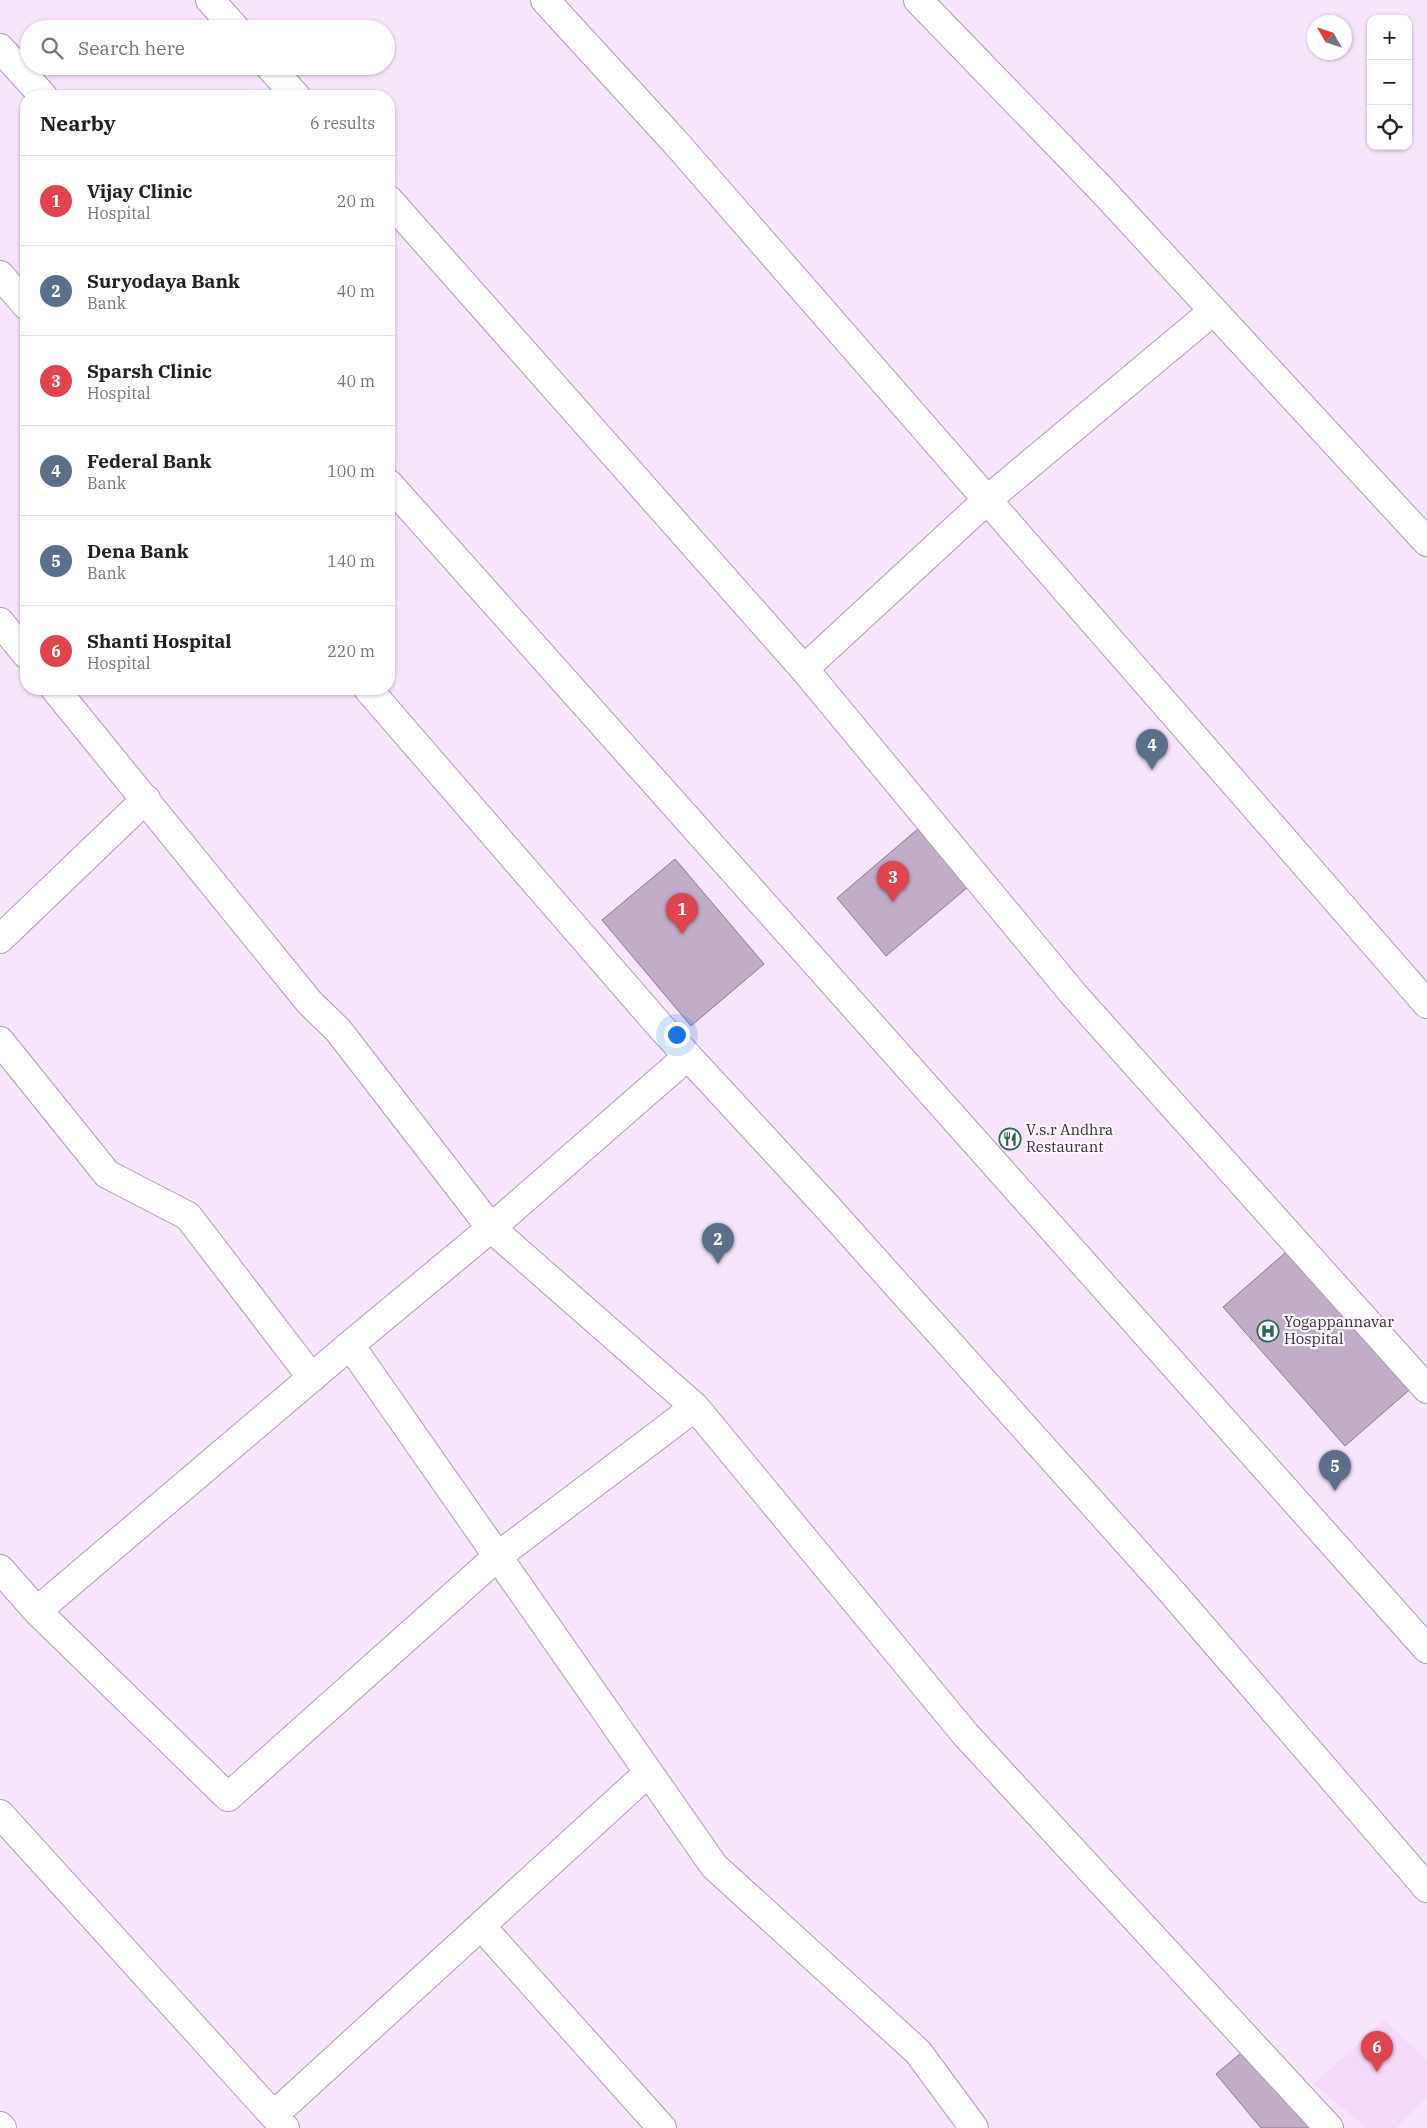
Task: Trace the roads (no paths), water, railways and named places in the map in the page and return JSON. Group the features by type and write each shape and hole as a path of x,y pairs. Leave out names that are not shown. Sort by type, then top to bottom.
{"street":[{"path":"210,0 228,20"},
{"path":"545,0 676,143 1427,1004"},
{"path":"918,0 1102,190 1427,542"},
{"path":"0,48 20,70"},
{"path":"24,75 38,90"},
{"path":"278,75 291,90"},
{"path":"395,207 804,669 1075,996 1427,1389"},
{"path":"0,275 20,299"},
{"path":"804,669 987,500 1213,310"},
{"path":"395,491 1427,1649"},
{"path":"0,622 20,647"},
{"path":"60,695 310,1003 338,1030 491,1228 695,1407 966,1734 1329,2128"},
{"path":"373,695 660,1026 829,1209 1171,1591 1427,1888"},
{"path":"0,939 146,799"},
{"path":"0,1041 107,1174 188,1216 312,1378"},
{"path":"36,1612 350,1345 491,1228 688,1056"},
{"path":"350,1345 714,1866 918,2052 974,2128"},
{"path":"0,1569 36,1612 228,1797 498,1556 695,1407"},
{"path":"0,1814 280,2122 481,1926 648,1773"},
{"path":"481,1926 662,2128"}],"place":[{"name":"Federal Bank","path":"1152,770"},
{"name":"Sparsh Clinic","path":"893,902"},
{"name":"Vijay Clinic","path":"682,934"},
{"name":"V.s.r Andhra Restaurant","path":"1010,1139"},
{"name":"Suryodaya Bank","path":"718,1264"},
{"name":"Yogappannavar Hospital","path":"1268,1331"},
{"name":"Dena Bank","path":"1335,1491"},
{"name":"Shanti Hospital","path":"1377,2072"}]}
